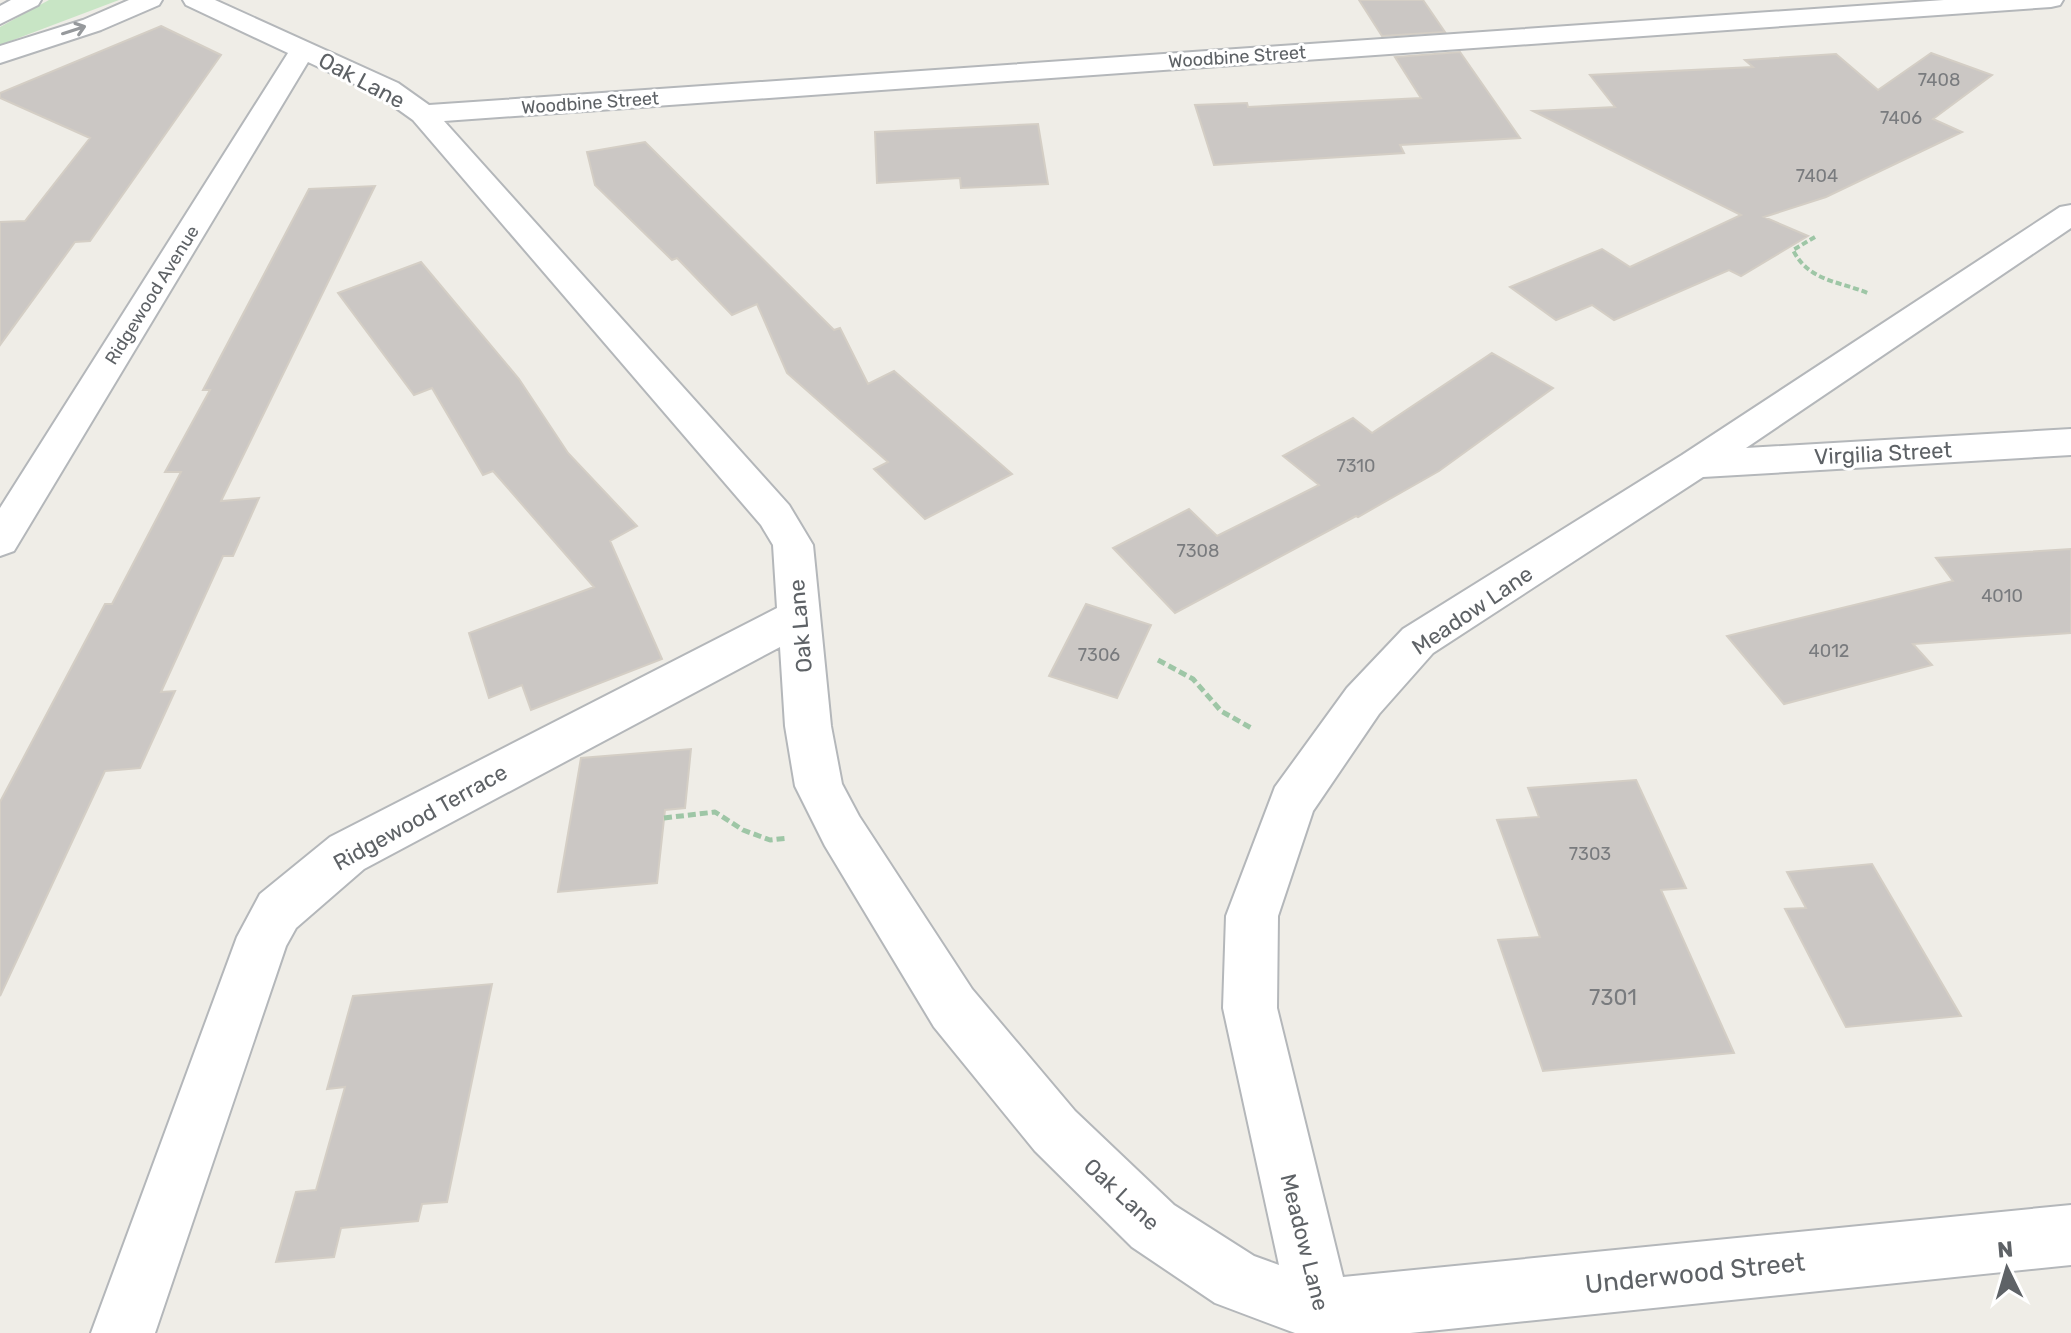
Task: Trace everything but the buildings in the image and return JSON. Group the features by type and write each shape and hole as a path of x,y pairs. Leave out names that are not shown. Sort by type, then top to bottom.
{"street":[{"path":"0,16 29,0"},
{"path":"0,55 92,25 150,0"},
{"name":"Oak Lane","path":"195,0 388,89 423,114 775,515 793,545 808,726 819,786 842,831 953,1008 1055,1131 1153,1226 1237,1281 1324,1322"},
{"name":"Woodbine Street","path":"423,114 2055,6"},
{"name":"Ridgewood Avenue","path":"0,541 303,49"},
{"name":"Meadow Lane","path":"1324,1322 1250,1008 1252,916 1292,802 1363,701 1418,641 1695,464 2071,214"},
{"name":"Virgilia Street","path":"1695,464 2071,442"},
{"name":"Ridgewood Terrace","path":"123,1333 263,937 278,911 347,853 800,616"},
{"name":"Underwood Street","path":"1324,1322 2071,1235"}],"path":[{"path":"1815,237 1793,250 1797,261 1807,272 1830,283 1864,290"},
{"path":"1158,660 1193,679 1221,711 1253,729"},
{"path":"664,818 715,812 743,830 770,840 842,831"}],"green space":[{"path":"49,0 119,0 0,45 0,27"}]}
